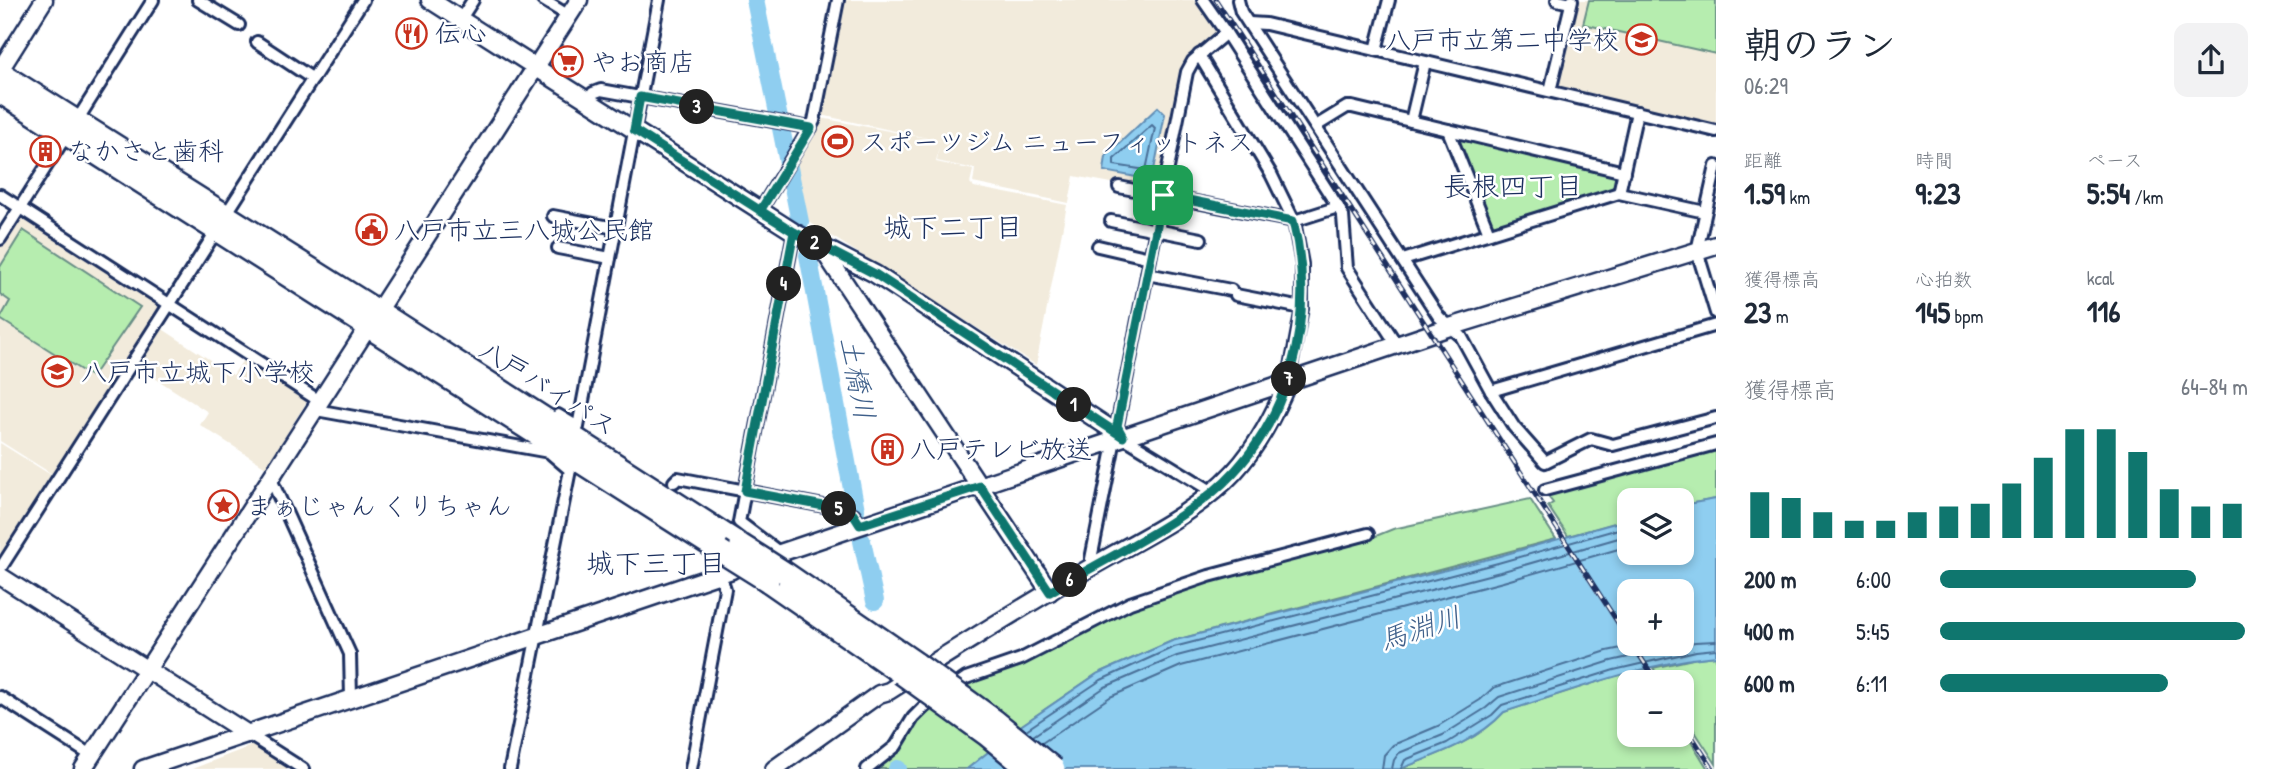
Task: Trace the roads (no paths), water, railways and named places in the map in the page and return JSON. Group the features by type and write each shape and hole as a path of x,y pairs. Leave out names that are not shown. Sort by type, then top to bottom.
{"highway":[{"name":"八戸バイパス","path":"0,71 71,128"},
{"name":"八戸バイパス","path":"0,92 71,128 731,548 777,566 909,668 1028,769"},
{"name":"八戸バイパス","path":"374,319 463,368 731,548"},
{"name":"八戸バイパス","path":"909,668 994,720 1054,769"}],"street":[{"path":"0,71 44,0"},
{"path":"0,239 154,0"},
{"path":"198,0 239,25"},
{"path":"0,569 363,0"},
{"path":"429,0 794,232 875,274 1119,438 1213,492"},
{"path":"460,20 473,0"},
{"path":"543,0 569,16"},
{"path":"0,697 88,763 579,0"},
{"path":"463,368 474,362 578,427 660,0"},
{"path":"1203,0 1338,207 1343,216 1347,268 1397,345"},
{"path":"1238,0 1241,12 1439,317 1461,336 1514,427 1545,462 1558,458 1591,439 1613,445 1716,418"},
{"path":"1376,50 1389,0"},
{"path":"1550,91 1571,2 1557,0"},
{"path":"760,211 814,121 835,2"},
{"path":"1093,566 1091,559 1119,438 1117,426 1187,72 1192,61 1241,12"},
{"path":"1249,23 1266,24 1716,131"},
{"path":"257,42 313,79"},
{"path":"775,769 879,694 889,691 1093,566 1174,521 1213,492 1234,472 1263,434 1288,382 1302,308 1302,264 1293,221 1271,174 1199,55"},
{"path":"1411,121 1425,62"},
{"path":"588,101 593,93 601,90 811,128"},
{"path":"1316,126 1347,107 1352,107 1624,172"},
{"path":"1619,193 1637,112"},
{"path":"1448,130 1489,233"},
{"path":"1716,166 1697,251 1716,313"},
{"path":"1119,187 1293,221 1338,207"},
{"path":"1403,260 1619,193 1705,212"},
{"path":"0,195 170,304 318,406 549,452 570,470 510,769"},
{"path":"553,216 615,228"},
{"path":"1111,221 1200,239"},
{"path":"794,232 739,522 777,566 860,525 1450,327 1716,245"},
{"path":"819,245 1050,592"},
{"path":"1098,246 1150,258"},
{"path":"558,248 610,258"},
{"path":"1147,274 1302,308"},
{"path":"1491,391 1716,325"},
{"path":"1545,490 1716,444"},
{"path":"674,482 678,478 845,510 853,514 860,525"},
{"path":"271,479 350,654 351,698"},
{"path":"867,769 896,746 924,707 966,678 1021,659 1130,603 1209,576 1368,534"},
{"path":"148,768 726,572 691,769"},
{"path":"0,576 302,769"}],"water":[{"path":"1158,107 1165,114 1152,180 1104,171 1106,156"},
{"name":"馬淵川","path":"1716,499 1716,656 1640,670 1617,670 1617,676 1504,712 1469,739 1400,769 967,769 1022,725 1097,674 1172,641 1496,557 1617,522 1617,565 1694,565 1694,503"}],"waterway":[{"name":"土橋川","path":"755,0 800,222"},
{"name":"土橋川","path":"808,255 856,510"},
{"name":"土橋川","path":"862,541 875,601"}],"railway":[{"path":"1216,0 1617,621"},
{"path":"1640,656 1649,670"},
{"path":"1694,740 1713,769"}],"place":[{"name":"伝心","path":"412,33"},
{"name":"八戸市立第二中学校","path":"1642,40"},
{"name":"やお商店","path":"568,62"},
{"name":"スポーツジム ニューフィットネス","path":"838,142"},
{"name":"なかさと歯科","path":"45,151"},
{"name":"八戸市立三八城公民館","path":"371,230"},
{"name":"八戸市立城下小学校","path":"58,372"},
{"name":"八戸テレビ放送","path":"887,449"},
{"name":"まぁじゃん くりちゃん","path":"223,506"}],"district":[{"name":"長根四丁目","path":"1513,186"},
{"name":"城下二丁目","path":"953,227"},
{"name":"城下三丁目","path":"656,563"}]}
